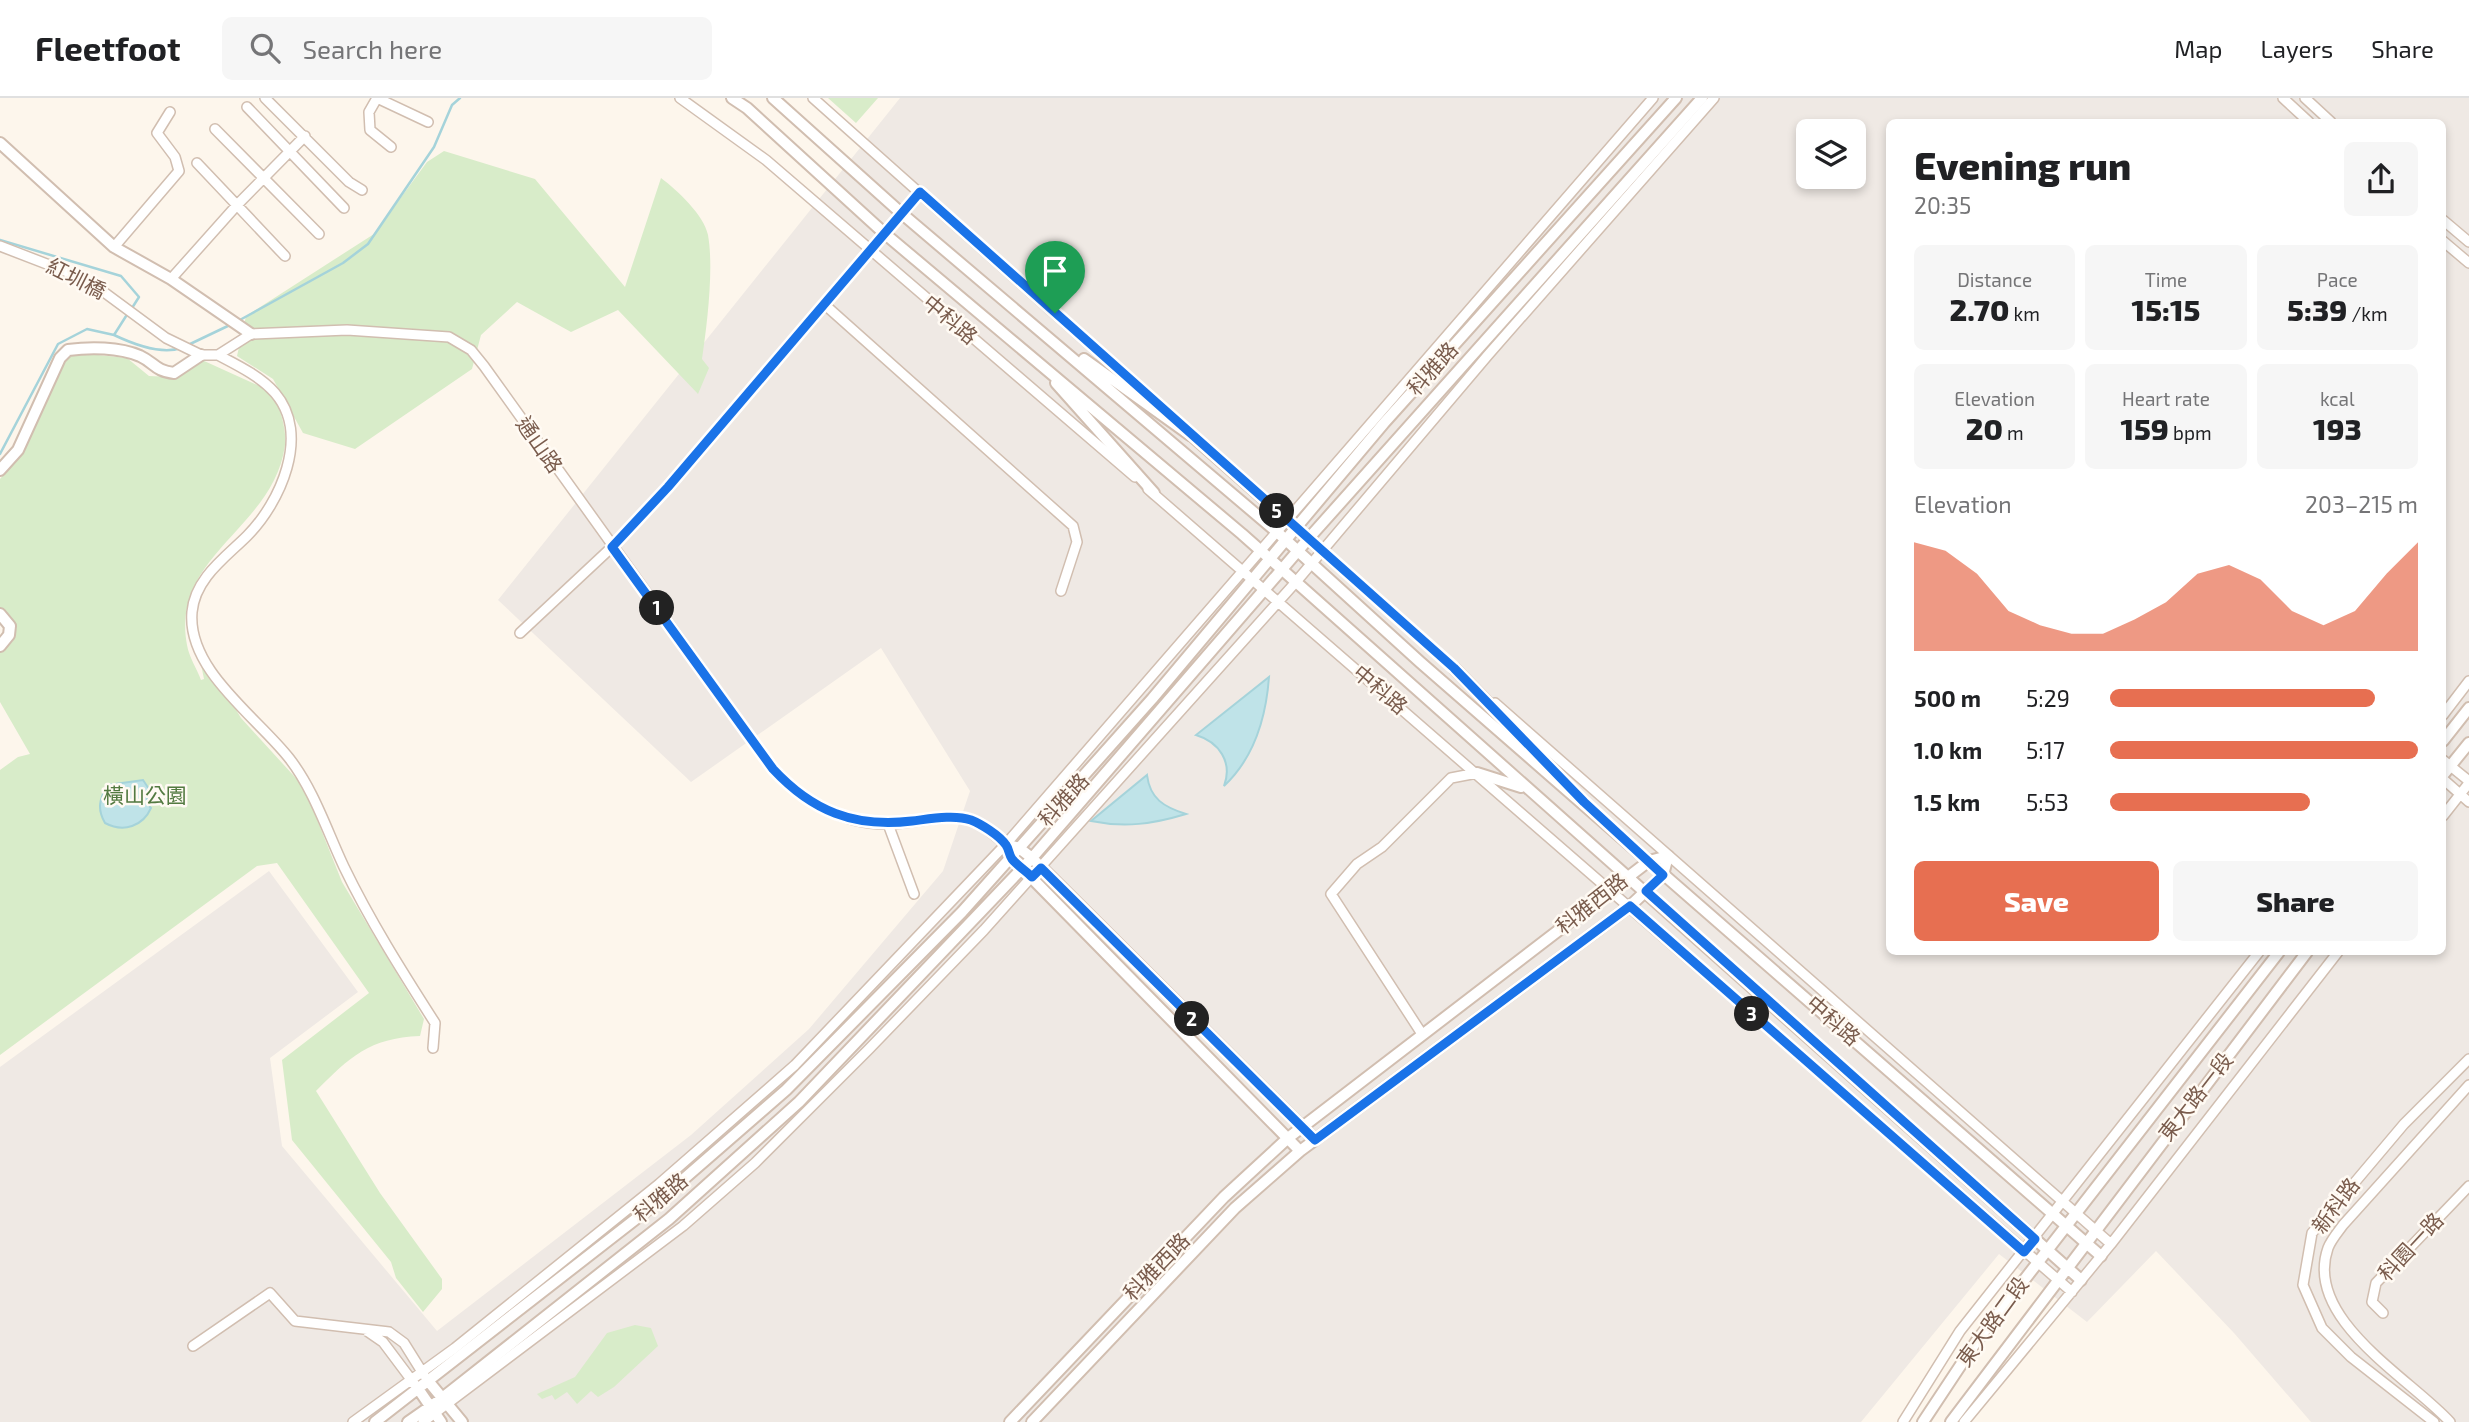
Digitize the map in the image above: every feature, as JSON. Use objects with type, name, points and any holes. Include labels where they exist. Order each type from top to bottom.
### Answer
[{"type":"street","points":[[265,98],[305,135],[349,183],[362,190]]},
{"type":"street","points":[[391,146],[370,130],[369,112],[377,98],[428,122]]},
{"type":"street","name":"中科路","points":[[680,98],[766,160],[1154,493],[2072,1292]]},
{"type":"street","name":"中科路","points":[[732,98],[747,108],[884,233],[1282,570],[2081,1280]]},
{"type":"street","name":"中科路","points":[[773,98],[900,212],[1277,532],[1420,662],[1584,802],[1663,875],[2101,1256]]},
{"type":"street","name":"中科路","points":[[813,98],[1189,435],[2110,1244]]},
{"type":"street","name":"科雅路","points":[[353,1422],[412,1379],[660,1184],[795,1065],[1006,844],[1653,98]]},
{"type":"street","name":"科雅路","points":[[375,1422],[655,1204],[786,1090],[962,912],[1066,799],[1384,423],[1676,98]]},
{"type":"street","name":"科雅路","points":[[423,1422],[436,1414],[444,1403],[669,1219],[799,1102],[968,928],[1032,858],[1309,538],[1702,98]]},
{"type":"street","name":"科雅路","points":[[444,1403],[683,1226],[755,1163],[889,1029],[1041,868],[1312,564],[1488,355],[1714,98]]},
{"type":"street","points":[[2283,98],[2306,119]]},
{"type":"street","points":[[2305,98],[2328,119]]},
{"type":"street","points":[[247,107],[344,208]]},
{"type":"street","points":[[114,247],[179,171],[175,156],[157,133],[170,112]]},
{"type":"street","points":[[215,129],[319,233]]},
{"type":"street","points":[[172,279],[237,205],[305,135]]},
{"type":"street","points":[[0,143],[114,247],[172,279],[251,334],[218,355],[201,355],[174,373],[159,372],[141,356],[118,350],[68,349],[60,358],[18,450],[0,470]]},
{"type":"street","points":[[197,163],[285,256]]},
{"type":"street","points":[[520,633],[612,547],[668,487],[900,212],[920,192]]},
{"type":"street","points":[[2446,223],[2469,242]]},
{"type":"street","points":[[2446,244],[2469,264]]},
{"type":"street","name":"紅圳橋","points":[[0,246],[70,273],[124,305],[145,323],[201,355]]},
{"type":"street","points":[[824,304],[1073,526],[1077,542],[1061,591]]},
{"type":"street","points":[[1025,316],[1189,435]]},
{"type":"street","name":"通山路","points":[[251,334],[347,330],[449,337],[471,350],[773,769],[792,789],[810,803],[842,817],[888,824],[967,818],[1006,844]]},
{"type":"street","points":[[218,355],[275,393],[288,414],[292,441],[271,509],[246,537],[215,564],[198,593],[192,611],[197,645],[223,689],[290,758],[304,780],[345,869],[435,1023],[433,1048]]},
{"type":"street","points":[[1031,355],[1154,493]]},
{"type":"street","points":[[0,614],[10,626],[9,635],[0,646]]},
{"type":"street","points":[[1454,668],[1584,802]]},
{"type":"street","points":[[2446,711],[2469,681]]},
{"type":"street","points":[[2446,737],[2469,708]]},
{"type":"street","points":[[2446,812],[2469,782],[2447,763],[2469,743]]},
{"type":"street","points":[[1422,1034],[1331,894],[1357,864],[1382,847],[1451,778],[1477,773],[1528,790]]},
{"type":"street","points":[[2446,780],[2469,802]]},
{"type":"street","points":[[888,824],[914,894]]},
{"type":"street","points":[[1006,844],[1019,848],[1032,858],[1315,1140]]},
{"type":"street","points":[[1006,844],[1010,858],[1032,877],[1300,1151]]},
{"type":"street","points":[[1663,875],[1668,856]]},
{"type":"street","name":"科雅西路","points":[[1010,1422],[1224,1197],[1288,1138],[1649,861],[1668,856]]},
{"type":"street","name":"科雅西路","points":[[1032,1422],[1235,1208],[1300,1151],[1630,906],[1663,875]]},
{"type":"street","points":[[1903,1422],[1960,1332],[2257,955]]},
{"type":"street","name":"東大路一段","points":[[2067,1226],[2277,955]]},
{"type":"street","name":"東大路一段","points":[[2085,1242],[2305,955]]},
{"type":"street","points":[[1964,1422],[2101,1256],[2336,955]]},
{"type":"street","name":"新科路","points":[[2434,1422],[2351,1357],[2322,1328],[2303,1284],[2312,1233],[2404,1124],[2469,1059]]},
{"type":"street","name":"新科路","points":[[2450,1422],[2361,1343],[2330,1300],[2324,1273],[2328,1247],[2343,1225],[2469,1085]]},
{"type":"street","name":"科園一路","points":[[2383,1313],[2372,1301],[2376,1283],[2469,1186]]},
{"type":"street","name":"東大路二段","points":[[1923,1422],[1976,1342],[2067,1226]]},
{"type":"street","name":"東大路二段","points":[[1951,1422],[2085,1242]]},
{"type":"street","points":[[193,1346],[270,1293],[295,1321],[389,1332],[404,1343],[444,1403],[462,1422]]},
{"type":"street","points":[[367,1331],[383,1342],[436,1414]]},
{"type":"street","name":"科雅路","points":[[408,1422],[436,1414]]},
{"type":"shaded area","points":[[900,98],[2469,98],[2469,1422],[2311,1422],[2234,1333],[2156,1251],[2087,1322],[1999,1254],[1861,1422],[0,1422],[0,1067],[269,871],[358,992],[270,1058],[282,1146],[437,1331],[691,1135],[809,1029],[943,871],[970,791],[881,648],[691,782],[498,600]]},
{"type":"green space","points":[[828,98],[878,98],[856,123]]},
{"type":"green space","points":[[444,151],[535,179],[625,287],[661,178],[682,196],[701,219],[708,235],[710,249],[709,297],[702,359],[709,368],[698,394],[618,310],[571,332],[517,302],[481,335],[472,369],[355,449],[303,433],[273,379],[237,356],[246,316],[374,234],[427,162]]},
{"type":"green space","name":"橫山公園","points":[[79,353],[127,358],[149,376],[173,377],[202,360],[275,393],[285,439],[277,474],[263,499],[208,564],[194,588],[186,614],[187,645],[201,680],[204,679],[197,645],[241,718],[304,787],[342,882],[424,1019],[420,1036],[374,1045],[350,1059],[316,1091],[380,1193],[442,1279],[442,1289],[423,1312],[396,1278],[391,1262],[292,1140],[282,1060],[369,993],[277,863],[257,866],[0,1055],[0,770],[18,757],[30,754],[0,702],[0,653],[13,641],[16,630],[0,607],[0,479],[15,460],[57,369],[69,356]]},
{"type":"green space","points":[[635,1325],[651,1328],[658,1346],[614,1387],[598,1397],[591,1391],[577,1404],[567,1392],[555,1400],[552,1395],[542,1399],[537,1394],[575,1377],[607,1333]]},
{"type":"water","points":[[1269,677],[1262,722],[1257,736],[1244,762],[1224,786],[1227,769],[1222,754],[1211,743],[1196,735]]},
{"type":"water","points":[[1147,775],[1151,790],[1159,801],[1186,814],[1139,824],[1091,821]]},
{"type":"water","points":[[143,780],[149,789],[146,792],[151,808],[148,814],[132,826],[119,827],[105,823],[100,804],[108,785]]},
{"type":"waterway","points":[[238,321],[343,263],[368,244],[434,147],[452,105],[460,98]]},
{"type":"waterway","points":[[0,240],[121,276],[139,297],[132,308]]},
{"type":"waterway","points":[[0,454],[58,344],[87,329],[114,335],[128,313]]},
{"type":"waterway","points":[[188,345],[232,324]]},
{"type":"waterway","points":[[114,335],[156,349],[181,348]]},
{"type":"route","points":[[920,192],[1055,313],[1454,668],[1584,802],[1663,875],[1646,891],[2035,1239],[2024,1252],[1630,906],[1315,1140],[1175,1003],[1109,932],[1041,868],[1032,877],[1010,858],[1006,844],[979,824],[967,818],[937,818],[888,824],[842,817],[810,803],[792,789],[773,769],[612,547],[668,487],[900,212],[920,192]]}]
